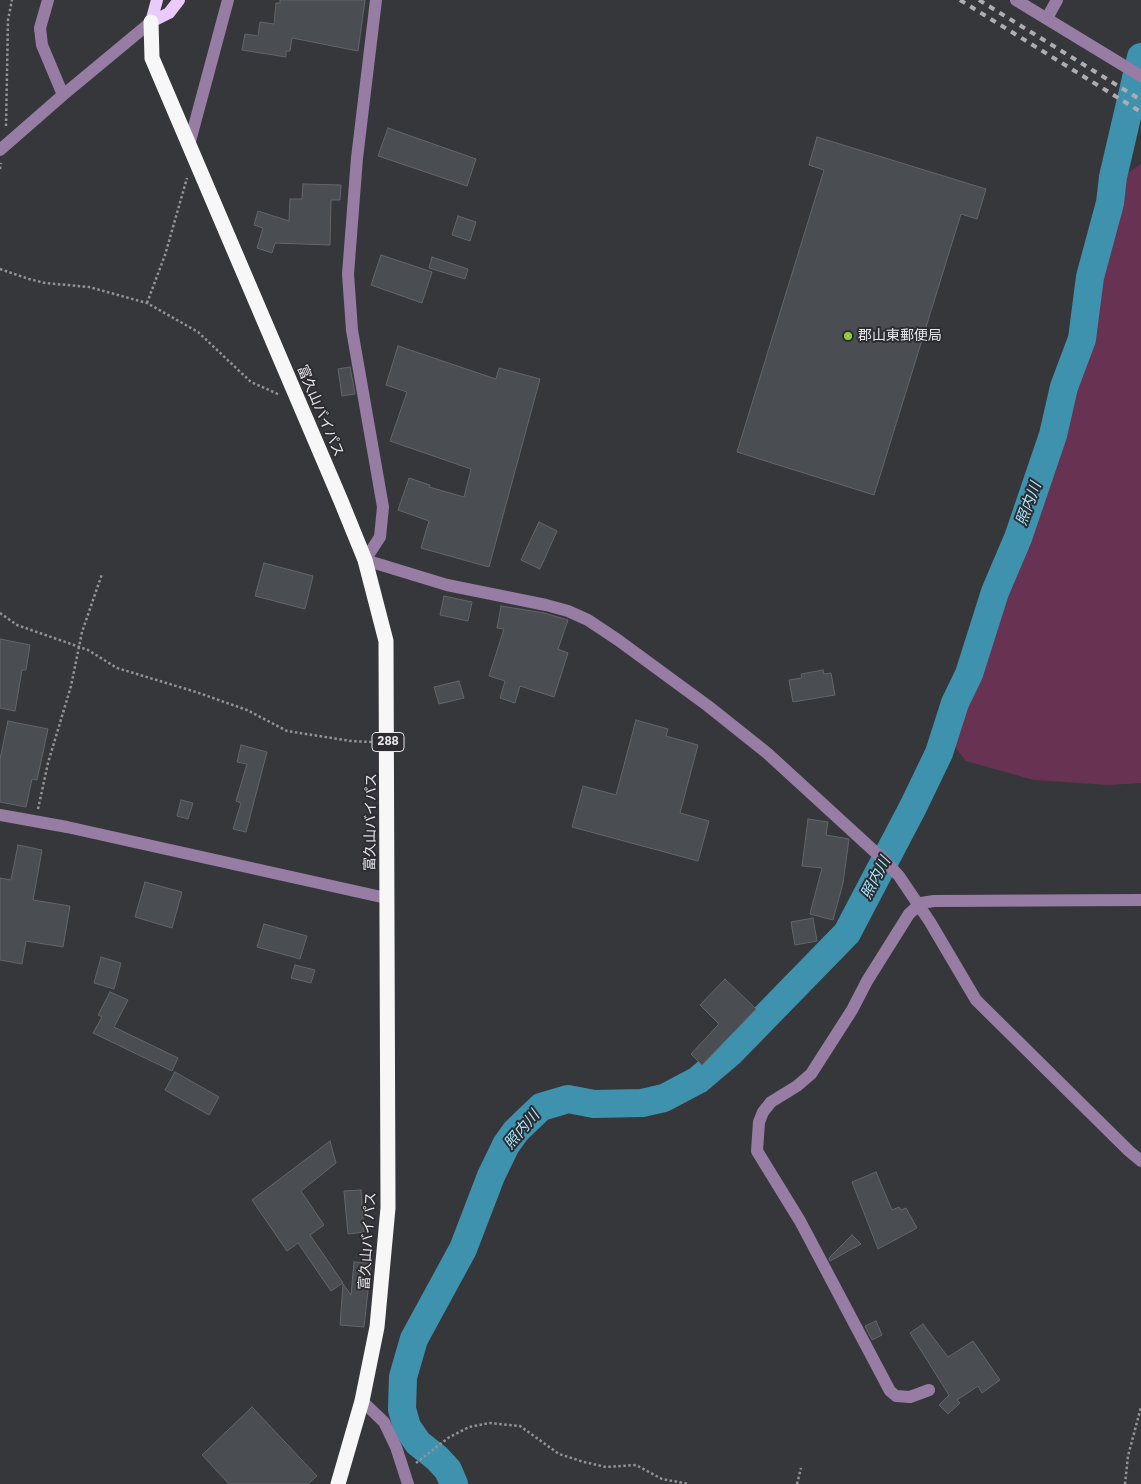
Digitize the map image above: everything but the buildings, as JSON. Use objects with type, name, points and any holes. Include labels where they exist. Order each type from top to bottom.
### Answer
[{"type":"highway","name":"富久山バイパス","points":[[151,22],[152,58],[365,560],[386,640],[388,742],[386,898],[388,1208],[377,1327],[362,1401],[338,1484]]},
{"type":"main road","points":[[151,22],[156,0]]},
{"type":"main road","points":[[151,22],[169,14],[179,0]]},
{"type":"street","points":[[48,0],[40,28],[42,45],[62,95]]},
{"type":"street","points":[[191,150],[228,0]]},
{"type":"street","points":[[376,0],[357,158],[348,274],[352,330],[383,507],[380,537],[365,560],[466,590],[546,605],[588,620],[708,706],[767,753],[885,861],[899,876],[918,905],[976,1000],[1141,1161]]},
{"type":"street","points":[[1016,0],[1141,76]]},
{"type":"street","points":[[1047,18],[1057,0]]},
{"type":"street","points":[[3,148],[62,95],[151,22]]},
{"type":"street","points":[[0,815],[386,898]]},
{"type":"street","points":[[928,1390],[910,1397],[896,1396],[890,1391],[800,1221],[764,1164],[758,1150],[758,1122],[771,1102],[812,1074],[908,914],[918,905],[934,901],[1141,900]]},
{"type":"street","points":[[362,1401],[384,1422],[396,1447],[408,1484]]},
{"type":"path","points":[[0,169],[3,148],[8,20],[12,0]]},
{"type":"path","points":[[147,303],[165,254],[191,150]]},
{"type":"path","points":[[0,269],[45,283],[89,286],[147,303],[198,332],[251,382],[286,397],[296,395]]},
{"type":"path","points":[[36,822],[48,763],[71,686],[82,632],[102,574]]},
{"type":"path","points":[[0,613],[17,625],[79,646],[117,668],[248,710],[287,731],[351,741],[388,742]]},
{"type":"path","points":[[1126,1484],[1128,1456],[1141,1407]]},
{"type":"path","points":[[414,1465],[448,1438],[469,1427],[490,1423],[520,1426],[558,1454],[584,1462],[606,1467],[636,1465],[662,1479],[689,1484]]},
{"type":"path","points":[[797,1484],[802,1468]]},
{"type":"shaded area","points":[[1141,164],[1141,783],[1109,785],[1034,780],[966,761],[948,738],[992,634],[1061,445],[1080,362],[1099,239],[1129,172]]},
{"type":"waterway","name":"照内川","points":[[454,1484],[448,1470],[437,1458],[418,1443],[407,1427],[402,1409],[403,1377],[414,1339],[463,1249],[491,1176],[506,1145],[516,1131],[541,1107],[568,1099],[594,1104],[642,1103],[664,1098],[698,1080],[731,1052],[847,933],[939,753],[955,703],[969,674],[995,592],[1018,538],[1053,435],[1064,387],[1082,339],[1090,277],[1110,203],[1113,177],[1141,57]]},
{"type":"railway","points":[[960,0],[1141,112]]},
{"type":"railway","points":[[979,0],[1141,100]]},
{"type":"place","name":"郡山東郵便局","points":[[848,336]]}]
